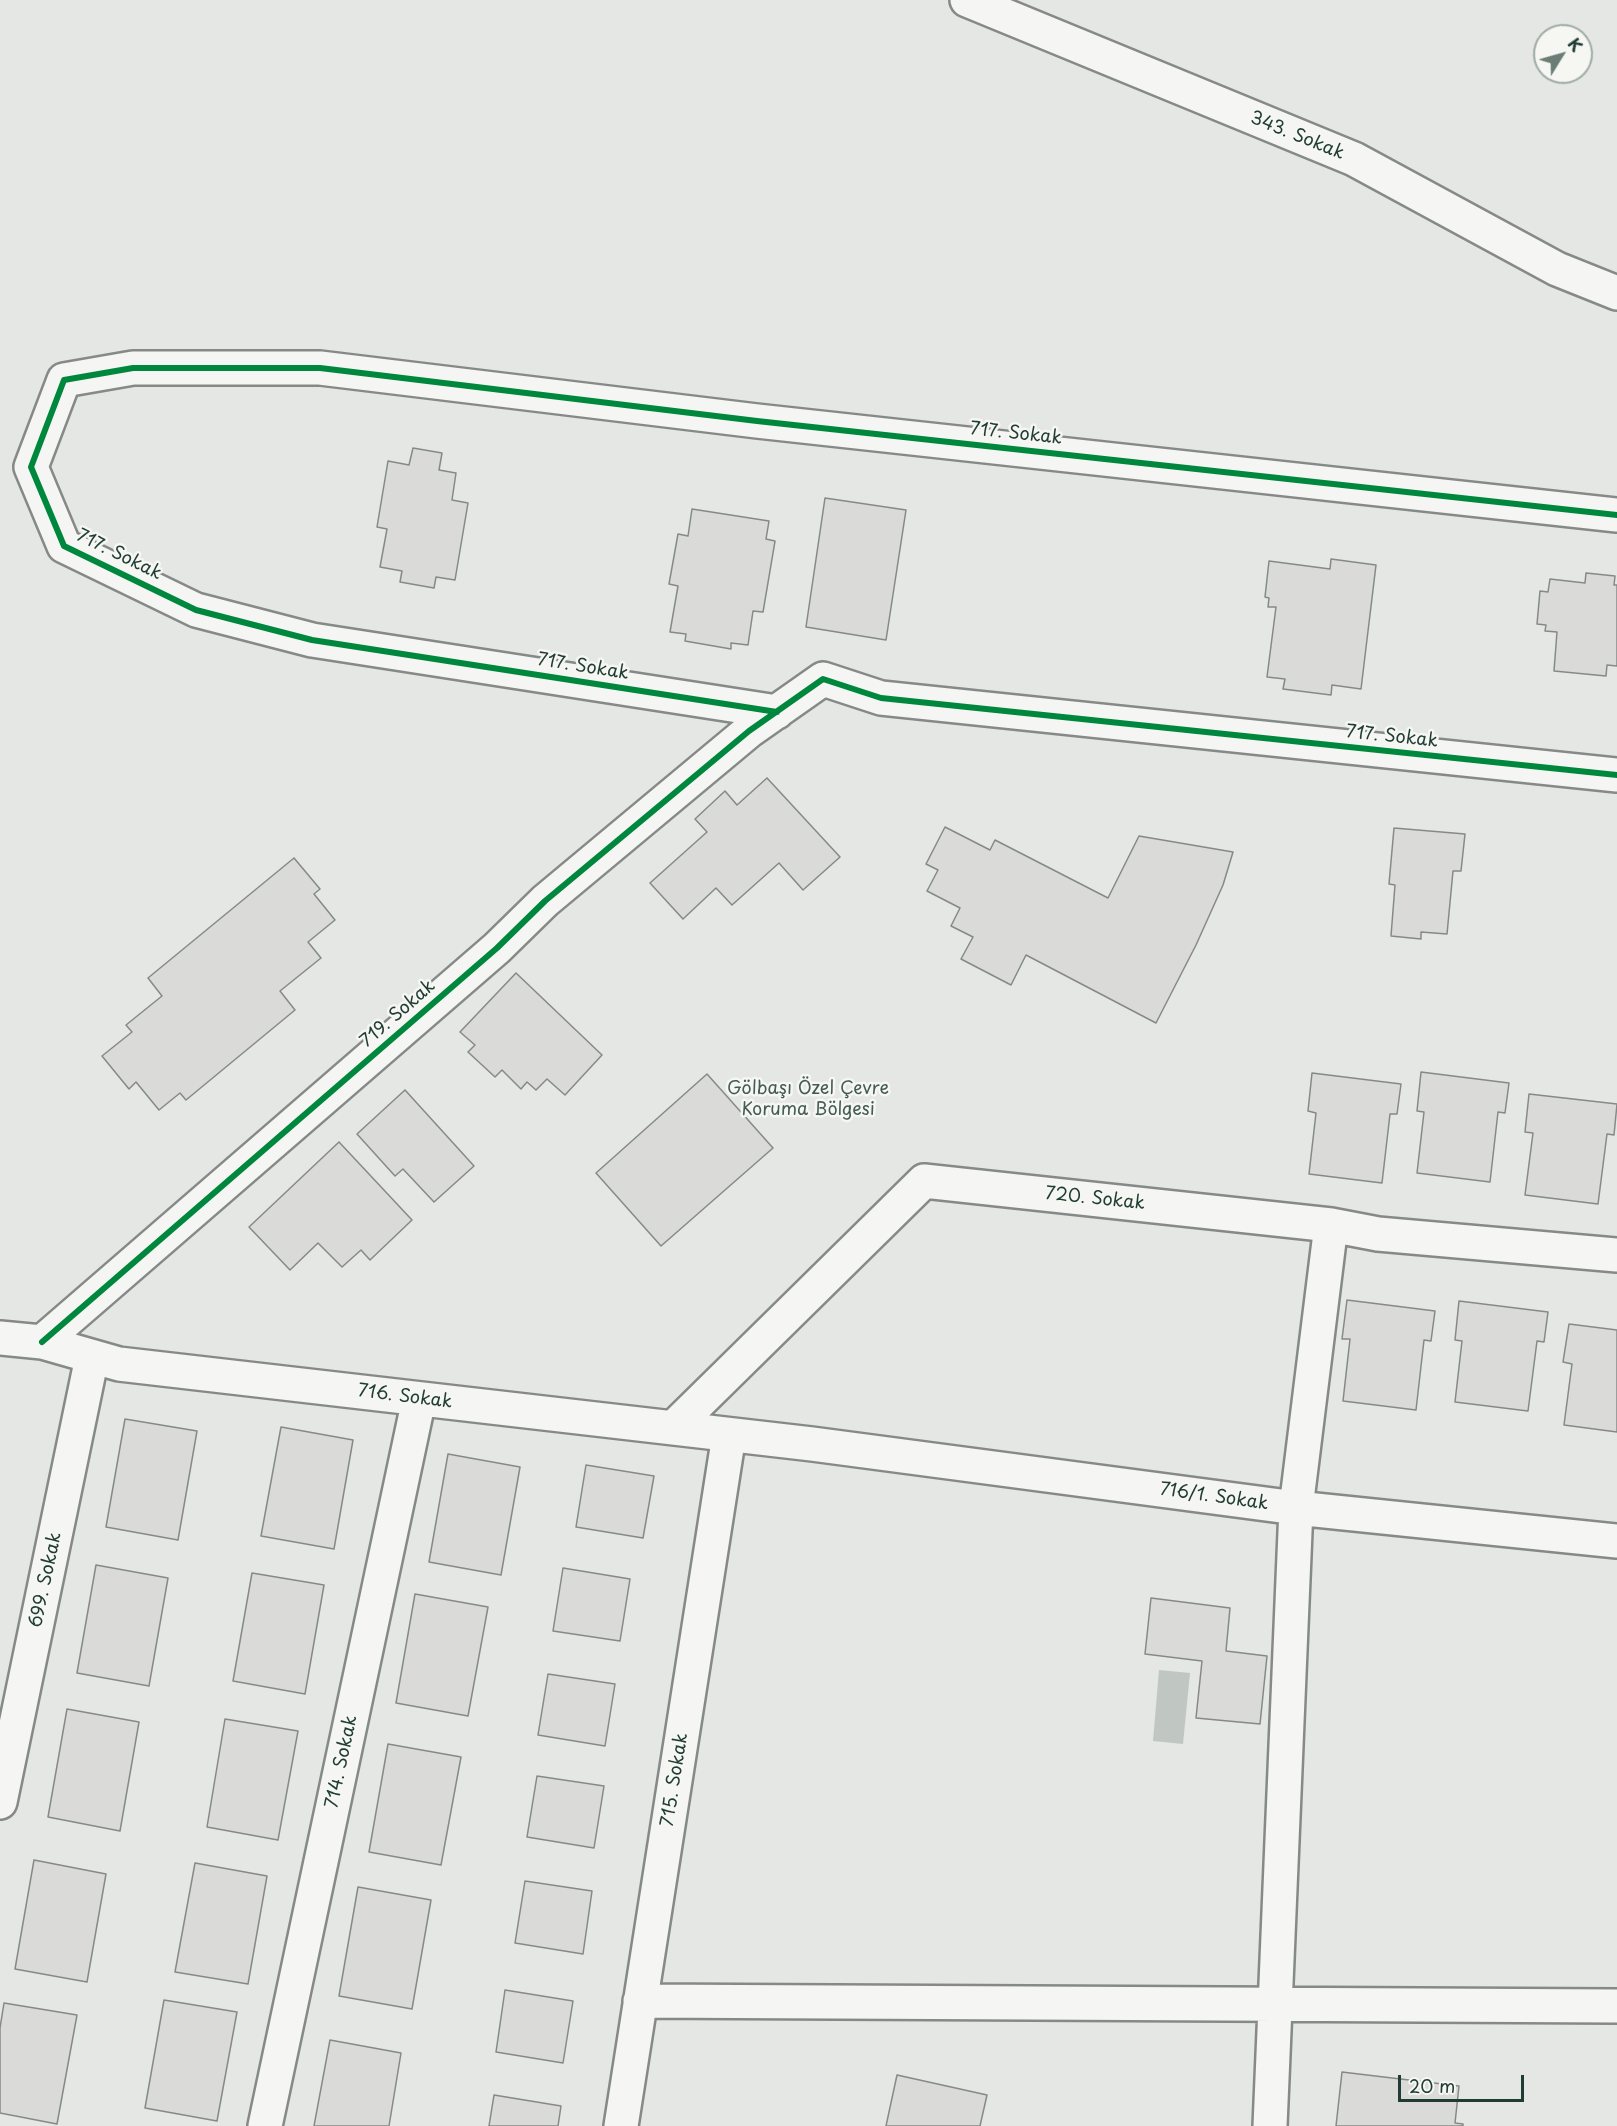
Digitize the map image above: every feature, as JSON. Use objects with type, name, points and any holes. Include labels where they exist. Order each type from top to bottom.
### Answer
[{"type":"street","name":"343. Sokak","points":[[967,0],[1354,159],[1557,269],[1617,293]]},
{"type":"street","name":"717. Sokak","points":[[1617,515],[769,423],[321,368],[133,368],[64,380],[31,467],[64,546],[196,610],[312,640],[777,712],[823,679],[882,698],[1617,775]]},
{"type":"street","name":"719. Sokak","points":[[42,1342],[488,956],[545,901],[749,731],[777,712]]},
{"type":"street","name":"720. Sokak","points":[[673,1428],[924,1180],[1331,1225],[1378,1234],[1617,1255]]},
{"type":"street","points":[[1270,2126],[1296,1508],[1331,1225]]},
{"type":"street","name":"716. Sokak","points":[[0,1338],[42,1342],[120,1364],[812,1444]]},
{"type":"street","name":"699. Sokak","points":[[0,1802],[92,1357]]},
{"type":"street","name":"714. Sokak","points":[[265,2126],[418,1399]]},
{"type":"street","name":"715. Sokak","points":[[621,2126],[729,1435]]},
{"type":"street","name":"716/1. Sokak","points":[[812,1444],[1296,1508],[1617,1540]]},
{"type":"street","points":[[640,2001],[1617,2006]]},
{"type":"green space","name":"Gölbaşı Özel Çevre Koruma Bölgesi","points":[[0,0],[1617,0],[1617,2126],[0,2126]]},
{"type":"shaded area","points":[[1159,1670],[1190,1673],[1183,1744],[1153,1741]]},
{"type":"building","points":[[413,448],[442,453],[439,470],[456,473],[452,500],[468,503],[455,580],[436,577],[434,588],[400,582],[402,571],[380,567],[387,529],[377,527],[388,461],[409,465]]},
{"type":"building","points":[[825,498],[906,510],[886,640],[806,627]]},
{"type":"building","points":[[692,509],[769,521],[766,539],[775,541],[763,612],[753,611],[748,645],[731,643],[731,649],[685,641],[686,634],[670,632],[678,586],[669,584],[678,534],[688,536]]},
{"type":"building","points":[[1331,559],[1376,565],[1361,689],[1332,685],[1331,695],[1283,689],[1285,679],[1267,677],[1276,607],[1268,607],[1269,598],[1265,597],[1269,561],[1330,569]]},
{"type":"building","points":[[1586,573],[1615,576],[1614,585],[1617,585],[1617,666],[1607,665],[1606,676],[1554,671],[1557,632],[1545,631],[1546,625],[1537,624],[1540,591],[1548,592],[1550,579],[1585,583]]},
{"type":"building","points":[[767,778],[840,857],[803,890],[779,863],[732,905],[716,888],[683,919],[650,883],[707,832],[695,819],[725,791],[737,805]]},
{"type":"building","points":[[945,827],[990,850],[995,840],[1108,898],[1139,836],[1233,852],[1223,885],[1196,945],[1156,1023],[1026,955],[1011,985],[961,959],[973,937],[951,926],[960,908],[927,891],[938,870],[926,864]]},
{"type":"building","points":[[1394,828],[1465,834],[1461,871],[1453,871],[1447,934],[1421,932],[1421,939],[1391,936],[1395,885],[1389,884]]},
{"type":"building","points":[[294,858],[320,889],[314,894],[335,920],[308,942],[321,958],[280,991],[295,1010],[186,1100],[180,1093],[159,1110],[136,1082],[129,1089],[102,1056],[132,1032],[126,1025],[162,996],[148,978]]},
{"type":"building","points":[[516,973],[602,1055],[565,1095],[547,1079],[536,1090],[527,1082],[521,1089],[502,1070],[495,1077],[468,1052],[475,1045],[460,1032]]},
{"type":"building","points":[[1421,1072],[1509,1083],[1505,1113],[1498,1112],[1490,1182],[1417,1173],[1424,1112],[1417,1111]]},
{"type":"building","points":[[1312,1073],[1401,1084],[1397,1114],[1390,1114],[1382,1183],[1309,1174],[1316,1113],[1308,1111]]},
{"type":"building","points":[[707,1074],[773,1148],[661,1246],[596,1173]]},
{"type":"building","points":[[405,1090],[474,1166],[434,1202],[403,1169],[395,1176],[357,1134]]},
{"type":"building","points":[[1529,1094],[1617,1104],[1614,1135],[1607,1134],[1598,1204],[1525,1195],[1533,1133],[1525,1132]]},
{"type":"building","points":[[339,1142],[412,1220],[370,1260],[361,1250],[342,1267],[318,1243],[290,1270],[249,1227]]},
{"type":"building","points":[[1347,1300],[1435,1311],[1431,1341],[1424,1340],[1416,1410],[1343,1401],[1350,1339],[1342,1339]]},
{"type":"building","points":[[1459,1301],[1548,1312],[1544,1342],[1537,1341],[1528,1411],[1455,1402],[1462,1341],[1455,1340]]},
{"type":"building","points":[[1569,1324],[1617,1330],[1617,1432],[1564,1425],[1572,1364],[1563,1362]]},
{"type":"building","points":[[125,1419],[197,1431],[178,1540],[106,1527]]},
{"type":"building","points":[[281,1427],[353,1440],[334,1549],[261,1536]]},
{"type":"building","points":[[448,1454],[520,1467],[501,1575],[429,1562]]},
{"type":"building","points":[[586,1465],[654,1476],[643,1538],[576,1527]]},
{"type":"building","points":[[96,1565],[168,1578],[149,1686],[77,1673]]},
{"type":"building","points":[[563,1568],[630,1579],[620,1641],[553,1631]]},
{"type":"building","points":[[252,1573],[324,1585],[305,1694],[233,1681]]},
{"type":"building","points":[[415,1594],[488,1607],[468,1716],[396,1703]]},
{"type":"building","points":[[1151,1598],[1230,1608],[1226,1651],[1267,1656],[1260,1724],[1196,1718],[1202,1661],[1145,1654]]},
{"type":"building","points":[[548,1674],[615,1684],[605,1746],[538,1735]]},
{"type":"building","points":[[67,1709],[139,1722],[120,1831],[48,1817]]},
{"type":"building","points":[[225,1719],[298,1731],[278,1840],[207,1827]]},
{"type":"building","points":[[388,1744],[461,1757],[441,1865],[369,1852]]},
{"type":"building","points":[[537,1776],[604,1786],[594,1848],[527,1837]]},
{"type":"building","points":[[34,1860],[106,1874],[87,1982],[15,1969]]},
{"type":"building","points":[[195,1863],[267,1876],[248,1984],[175,1972]]},
{"type":"building","points":[[525,1881],[592,1891],[583,1954],[515,1943]]},
{"type":"building","points":[[358,1887],[431,1900],[412,2009],[339,1996]]},
{"type":"building","points":[[505,1990],[573,2001],[563,2063],[496,2052]]},
{"type":"building","points":[[164,2000],[237,2012],[217,2121],[145,2108]]},
{"type":"building","points":[[4,2003],[77,2015],[57,2124],[0,2113],[0,2028]]},
{"type":"building","points":[[330,2040],[401,2053],[389,2126],[314,2126]]},
{"type":"building","points":[[1342,2072],[1459,2086],[1455,2123],[1463,2124],[1463,2126],[1336,2126]]},
{"type":"building","points":[[897,2075],[987,2095],[980,2126],[886,2126]]},
{"type":"building","points":[[494,2095],[561,2106],[558,2126],[489,2126]]},
{"type":"cycle path","points":[[777,712],[312,640],[196,610],[64,546],[31,467],[64,380],[133,368],[320,368],[757,421],[1617,515]]},
{"type":"cycle path","points":[[42,1342],[497,948],[545,901],[749,731],[823,679],[881,698],[1617,775]]}]
